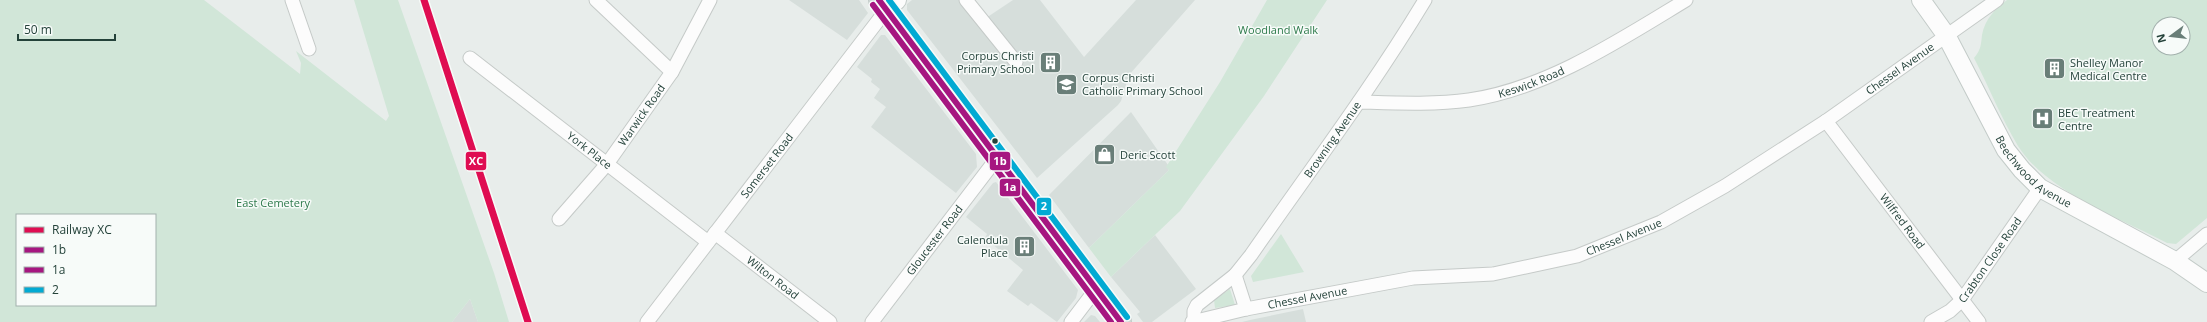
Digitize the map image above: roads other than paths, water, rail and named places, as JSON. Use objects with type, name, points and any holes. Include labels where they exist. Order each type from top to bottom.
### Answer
[{"type":"main road","points":[[888,3],[997,158],[1121,322]]},
{"type":"street","points":[[292,0],[309,49]]},
{"type":"street","points":[[596,0],[672,72]]},
{"type":"street","name":"Warwick Road","points":[[559,219],[607,164],[672,72],[710,0]]},
{"type":"street","points":[[966,0],[1016,62]]},
{"type":"street","name":"Browning Avenue","points":[[1193,322],[1194,311],[1197,305],[1234,275],[1251,255],[1397,47],[1425,0]]},
{"type":"street","name":"Keswick Road","points":[[1359,102],[1389,103],[1469,100],[1526,85],[1595,55],[1686,0]]},
{"type":"street","name":"Beechwood Avenue","points":[[1921,0],[1946,35],[2006,150],[2022,170],[2040,188],[2175,261],[2207,283]]},
{"type":"street","name":"Chessel Avenue","points":[[1193,322],[1246,309],[1413,278],[1493,274],[1576,256],[1661,222],[1725,186],[1826,121],[1996,0]]},
{"type":"street","name":"Somerset Road","points":[[647,322],[712,238],[888,3]]},
{"type":"street","name":"York Place","points":[[470,58],[607,164],[712,238]]},
{"type":"street","name":"Wilfred Road","points":[[1826,121],[1979,322]]},
{"type":"street","name":"Gloucester Road","points":[[872,322],[997,158]]},
{"type":"street","name":"Crabton Close Road","points":[[1931,322],[1950,311],[1962,300],[2040,188]]},
{"type":"street","points":[[2175,261],[2207,234]]},
{"type":"street","name":"Wilton Road","points":[[712,238],[830,322]]},
{"type":"street","points":[[1234,275],[1246,309]]},
{"type":"street","points":[[1071,322],[1096,289]]},
{"type":"rail line","name":"XC","points":[[424,0],[528,322]]},
{"type":"place","name":"Corpus Christi Primary School","points":[[1050,62]]},
{"type":"place","name":"Shelley Manor Medical Centre","points":[[2055,69]]},
{"type":"place","name":"Corpus Christi Catholic Primary School","points":[[1067,84]]},
{"type":"place","name":"BEC Treatment Centre","points":[[2043,119]]},
{"type":"place","name":"Deric Scott","points":[[1104,155]]},
{"type":"place","name":"Calendula Place","points":[[1024,246]]},
{"type":"park label","name":"Woodland Walk","points":[[1278,30]]},
{"type":"park label","name":"East Cemetery","points":[[273,203]]}]
